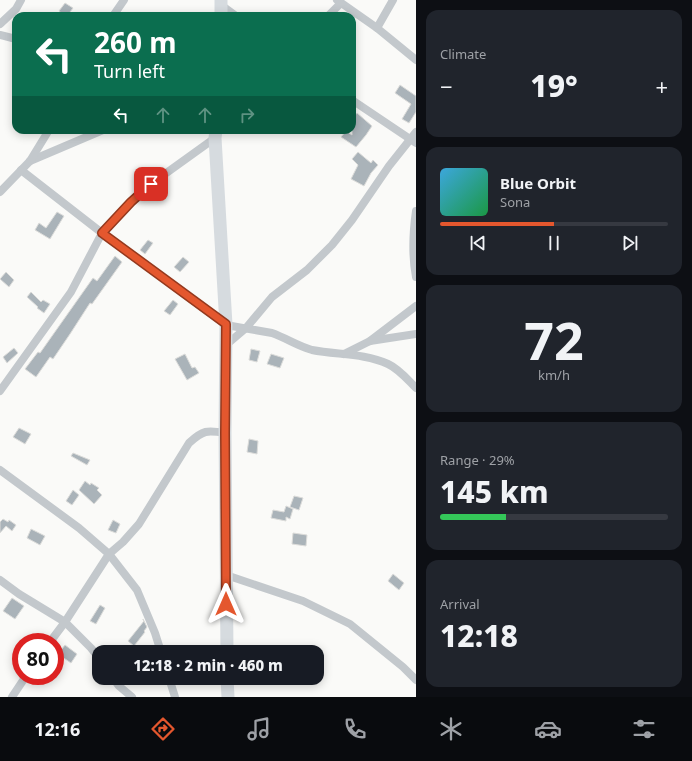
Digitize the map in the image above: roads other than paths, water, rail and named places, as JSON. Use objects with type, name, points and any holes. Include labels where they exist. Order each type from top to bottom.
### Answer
[{"type":"highway","points":[[216,134],[226,324],[225,433],[227,645]]},
{"type":"highway","points":[[227,685],[228,697]]},
{"type":"street","points":[[13,12],[21,0]]},
{"type":"street","points":[[116,12],[124,0]]},
{"type":"street","points":[[377,28],[393,0]]},
{"type":"street","points":[[331,12],[339,2],[354,12]]},
{"type":"street","points":[[0,24],[12,13]]},
{"type":"street","points":[[356,14],[377,28],[416,60]]},
{"type":"street","points":[[0,35],[12,38]]},
{"type":"street","points":[[226,345],[246,328],[272,297],[307,270],[332,245],[352,220],[389,166],[414,138],[356,102]]},
{"type":"street","points":[[0,192],[30,161],[47,134]]},
{"type":"street","points":[[30,161],[94,134]]},
{"type":"street","points":[[0,391],[71,292],[102,233],[131,202],[151,184],[216,134]]},
{"type":"street","points":[[21,170],[102,233],[226,324],[272,333],[293,343],[311,349],[329,353],[366,357],[388,364],[400,372],[416,388]]},
{"type":"street","points":[[416,211],[414,224],[414,264],[416,277]]},
{"type":"street","points":[[344,354],[370,341],[416,306]]},
{"type":"street","points":[[370,341],[416,334]]},
{"type":"street","points":[[57,633],[108,554],[123,542],[139,524],[189,443],[199,434],[211,431],[225,433]]},
{"type":"street","points":[[0,470],[79,528],[108,554],[137,590],[159,645]]},
{"type":"street","points":[[226,575],[303,601],[350,624],[403,667],[416,680]]},
{"type":"street","points":[[0,580],[19,594],[65,622],[92,648]]},
{"type":"street","points":[[12,697],[20,685]]},
{"type":"street","points":[[118,685],[132,697]]},
{"type":"street","points":[[171,685],[175,697]]}]
